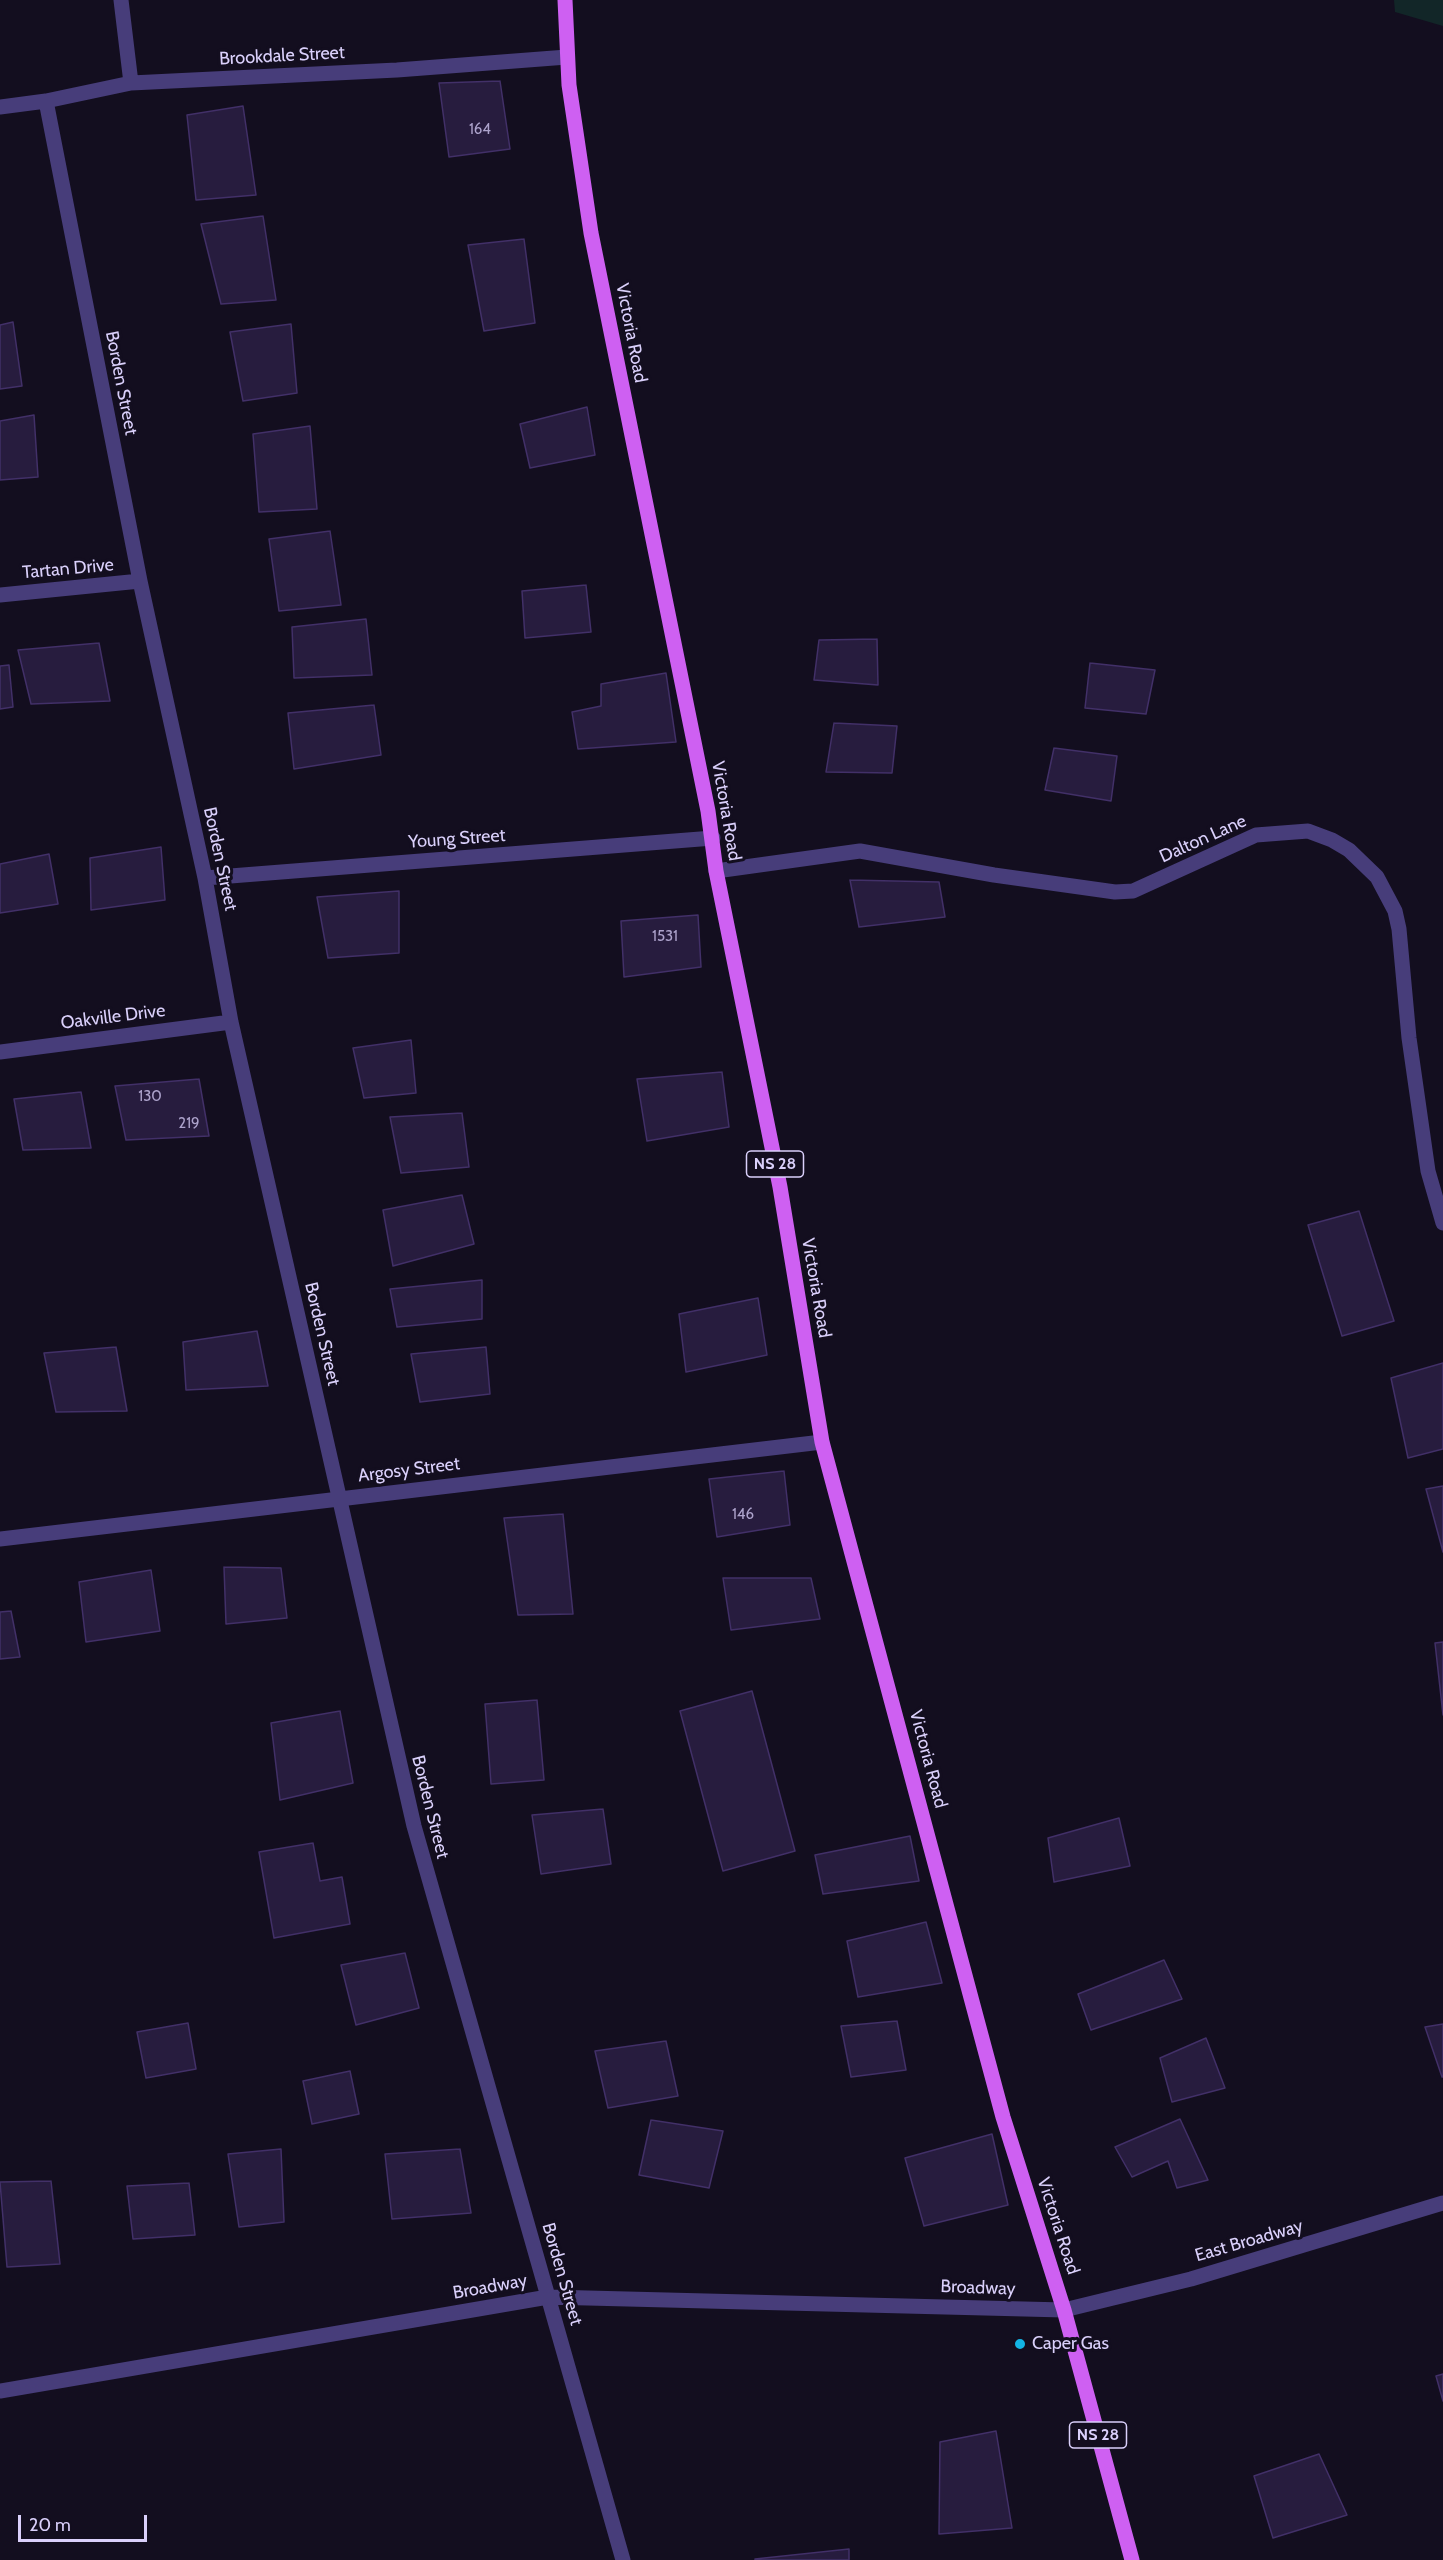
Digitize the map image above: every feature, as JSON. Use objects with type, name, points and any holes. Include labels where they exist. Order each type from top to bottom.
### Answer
[{"type":"main road","name":"Victoria Road","points":[[564,0],[567,57],[591,232],[713,838],[716,871],[780,1187],[822,1442],[1003,2117],[1064,2310],[1132,2560]]},
{"type":"street","points":[[121,0],[131,83]]},
{"type":"street","name":"Brookdale Street","points":[[0,106],[46,101],[131,83],[397,70],[567,57]]},
{"type":"street","name":"Borden Street","points":[[46,101],[140,581],[205,878],[231,1022],[419,1847],[623,2560]]},
{"type":"street","name":"Tartan Drive","points":[[0,595],[140,581]]},
{"type":"street","name":"Dalton Lane","points":[[716,871],[860,851],[994,875],[1115,892],[1133,891],[1256,835],[1308,831],[1332,840],[1349,850],[1370,869],[1387,893],[1395,911],[1399,929],[1409,1038],[1428,1171],[1443,1223]]},
{"type":"street","name":"Young Street","points":[[205,878],[713,838]]},
{"type":"street","name":"Oakville Drive","points":[[0,1052],[231,1022]]},
{"type":"street","name":"Argosy Street","points":[[0,1539],[339,1497],[822,1442]]},
{"type":"street","name":"East Broadway","points":[[1064,2310],[1183,2281],[1443,2203]]},
{"type":"street","name":"Broadway","points":[[0,2391],[548,2297],[1064,2310]]},
{"type":"green space","points":[[1394,0],[1443,0],[1443,26],[1395,12]]},
{"type":"building","points":[[500,81],[510,149],[449,157],[439,83]]},
{"type":"building","points":[[243,106],[256,195],[196,200],[187,115]]},
{"type":"building","points":[[263,216],[276,300],[221,304],[201,224]]},
{"type":"building","points":[[524,239],[535,323],[484,331],[468,245]]},
{"type":"building","points":[[13,322],[22,386],[0,389],[0,325]]},
{"type":"building","points":[[291,324],[297,393],[243,401],[230,332]]},
{"type":"building","points":[[587,407],[595,455],[530,468],[520,424]]},
{"type":"building","points":[[34,415],[38,477],[0,480],[0,421]]},
{"type":"building","points":[[310,426],[317,509],[259,512],[253,434]]},
{"type":"building","points":[[330,531],[341,605],[279,611],[269,539]]},
{"type":"building","points":[[586,585],[591,632],[525,638],[522,591]]},
{"type":"building","points":[[366,619],[372,675],[294,678],[292,627]]},
{"type":"building","points":[[877,639],[878,685],[814,680],[819,640]]},
{"type":"building","points":[[99,643],[110,701],[31,704],[18,650]]},
{"type":"building","points":[[1090,663],[1155,670],[1146,714],[1085,708]]},
{"type":"building","points":[[9,665],[13,707],[0,709],[0,666]]},
{"type":"building","points":[[666,673],[676,742],[578,749],[572,712],[601,706],[601,684]]},
{"type":"building","points":[[374,705],[381,755],[294,769],[288,713]]},
{"type":"building","points":[[834,723],[897,726],[892,773],[826,772]]},
{"type":"building","points":[[1054,748],[1117,756],[1111,801],[1045,790]]},
{"type":"building","points":[[161,847],[165,900],[91,910],[90,858]]},
{"type":"building","points":[[49,854],[58,904],[0,913],[0,864]]},
{"type":"building","points":[[850,880],[939,882],[945,917],[859,927]]},
{"type":"building","points":[[399,891],[399,953],[328,958],[317,897]]},
{"type":"building","points":[[698,915],[701,967],[624,977],[621,921]]},
{"type":"building","points":[[411,1040],[416,1093],[364,1098],[353,1048]]},
{"type":"building","points":[[722,1072],[729,1127],[647,1141],[637,1079]]},
{"type":"building","points":[[199,1079],[209,1136],[126,1140],[115,1086]]},
{"type":"building","points":[[81,1092],[91,1148],[23,1150],[14,1099]]},
{"type":"building","points":[[462,1113],[469,1167],[401,1173],[390,1117]]},
{"type":"building","points":[[462,1195],[474,1244],[393,1266],[383,1210]]},
{"type":"building","points":[[1359,1211],[1394,1321],[1342,1336],[1308,1225]]},
{"type":"building","points":[[482,1280],[482,1319],[397,1327],[390,1289]]},
{"type":"building","points":[[758,1298],[767,1355],[686,1372],[679,1314]]},
{"type":"building","points":[[257,1331],[268,1386],[186,1390],[183,1342]]},
{"type":"building","points":[[116,1347],[127,1411],[56,1412],[44,1353]]},
{"type":"building","points":[[486,1347],[490,1394],[420,1402],[411,1354]]},
{"type":"building","points":[[1443,1363],[1443,1449],[1408,1458],[1391,1378]]},
{"type":"building","points":[[784,1471],[790,1525],[717,1537],[709,1479]]},
{"type":"building","points":[[1443,1486],[1443,1552],[1426,1489]]},
{"type":"building","points":[[563,1514],[573,1614],[518,1615],[504,1518]]},
{"type":"building","points":[[224,1567],[281,1568],[287,1618],[226,1624]]},
{"type":"building","points":[[151,1570],[160,1631],[86,1642],[79,1582]]},
{"type":"building","points":[[723,1578],[811,1578],[820,1619],[731,1630]]},
{"type":"building","points":[[11,1611],[20,1657],[0,1659],[0,1612]]},
{"type":"building","points":[[1443,1642],[1443,1715],[1435,1643]]},
{"type":"building","points":[[752,1691],[795,1851],[723,1871],[680,1711]]},
{"type":"building","points":[[537,1700],[544,1780],[491,1784],[485,1704]]},
{"type":"building","points":[[340,1711],[353,1783],[280,1800],[271,1723]]},
{"type":"building","points":[[603,1809],[611,1864],[541,1874],[532,1815]]},
{"type":"building","points":[[1119,1818],[1130,1866],[1054,1882],[1048,1838]]},
{"type":"building","points":[[910,1836],[919,1881],[823,1894],[815,1855]]},
{"type":"building","points":[[313,1843],[320,1881],[342,1877],[350,1924],[274,1938],[259,1852]]},
{"type":"building","points":[[926,1922],[942,1983],[858,1997],[847,1941]]},
{"type":"building","points":[[405,1953],[419,2008],[356,2025],[341,1965]]},
{"type":"building","points":[[1164,1960],[1182,1999],[1091,2030],[1078,1994]]},
{"type":"building","points":[[897,2021],[906,2070],[851,2077],[841,2026]]},
{"type":"building","points":[[188,2023],[196,2069],[146,2078],[137,2032]]},
{"type":"building","points":[[1443,2024],[1443,2077],[1442,2077],[1425,2027]]},
{"type":"building","points":[[1206,2038],[1225,2088],[1172,2102],[1160,2058]]},
{"type":"building","points":[[666,2041],[678,2096],[608,2108],[595,2051]]},
{"type":"building","points":[[350,2071],[359,2114],[312,2124],[303,2081]]},
{"type":"building","points":[[1180,2119],[1208,2180],[1177,2188],[1168,2161],[1132,2177],[1115,2147]]},
{"type":"building","points":[[651,2120],[723,2131],[709,2188],[639,2175]]},
{"type":"building","points":[[992,2134],[1008,2205],[924,2226],[905,2158]]},
{"type":"building","points":[[281,2149],[284,2222],[239,2227],[228,2154]]},
{"type":"building","points":[[460,2149],[471,2213],[392,2219],[385,2154]]},
{"type":"building","points":[[51,2181],[60,2264],[7,2267],[0,2182]]},
{"type":"building","points":[[189,2183],[195,2235],[133,2239],[127,2186]]},
{"type":"building","points":[[1443,2374],[1443,2401],[1436,2376]]},
{"type":"building","points":[[996,2431],[1012,2528],[939,2534],[940,2442]]},
{"type":"building","points":[[1319,2454],[1347,2515],[1273,2538],[1254,2476]]},
{"type":"building","points":[[849,2549],[849,2560],[755,2560],[755,2559]]},
{"type":"place","name":"Caper Gas","points":[[1020,2344]]}]
